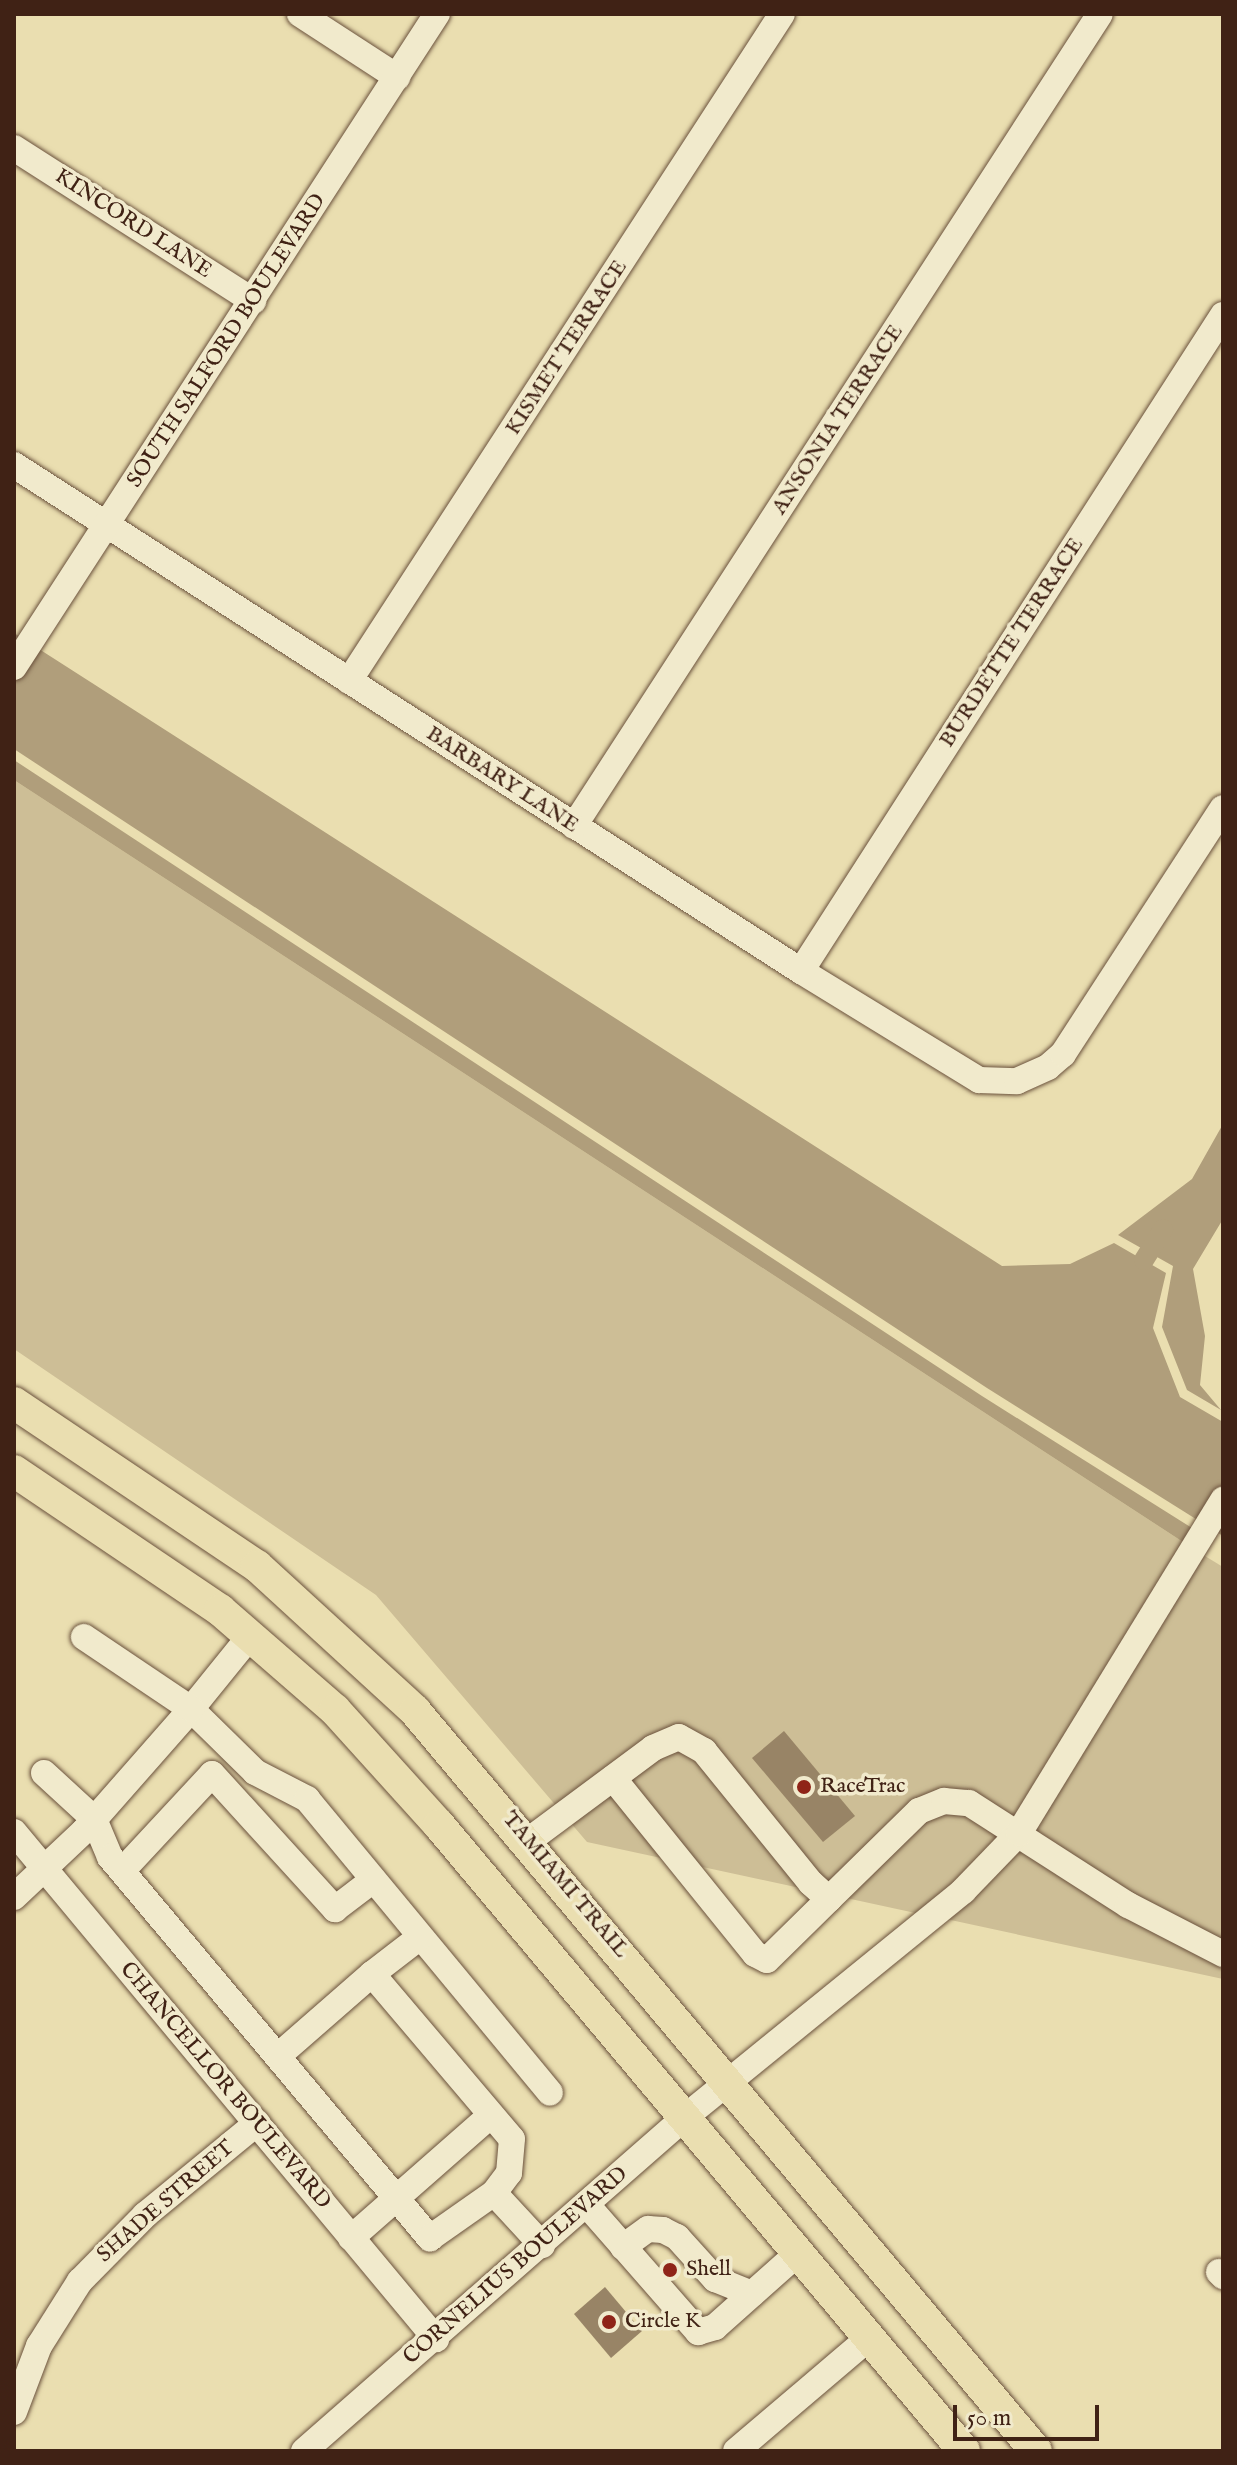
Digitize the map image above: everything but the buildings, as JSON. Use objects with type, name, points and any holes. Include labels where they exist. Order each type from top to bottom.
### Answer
[{"type":"main road","name":"TAMIAMI TRAIL","points":[[14,1403],[193,1520],[314,1614],[415,1711],[528,1841],[1036,2451]]},
{"type":"main road","points":[[14,1471],[165,1569],[251,1635],[335,1710],[390,1768],[964,2451]]},
{"type":"street","points":[[300,14],[397,77]]},
{"type":"street","name":"SOUTH SALFORD BOULEVARD","points":[[14,667],[109,526],[437,14]]},
{"type":"street","name":"KISMET TERRACE","points":[[349,681],[782,14]]},
{"type":"street","name":"ANSONIA TERRACE","points":[[574,826],[1100,14]]},
{"type":"street","name":"KINCORD LANE","points":[[14,148],[253,301]]},
{"type":"street","name":"BURDETTE TERRACE","points":[[801,971],[1223,315]]},
{"type":"street","name":"BARBARY LANE","points":[[14,465],[963,1074],[996,1082],[1033,1075],[1063,1054],[1223,808]]},
{"type":"street","name":"CORNELIUS BOULEVARD","points":[[304,2451],[436,2339],[684,2118],[731,2084],[963,1891],[1019,1833],[1223,1500]]},
{"type":"street","points":[[14,1897],[46,1871],[94,1819],[251,1635]]},
{"type":"street","points":[[84,1637],[191,1709],[255,1772],[307,1799],[550,2093]]},
{"type":"street","points":[[528,1841],[653,1748],[679,1737],[704,1751],[811,1883],[829,1899]]},
{"type":"street","points":[[44,1773],[94,1819],[122,1871],[430,2238],[494,2193],[509,2173],[512,2139],[372,1974]]},
{"type":"street","points":[[122,1871],[212,1774],[335,1909],[373,1880]]},
{"type":"street","points":[[613,1778],[755,1954],[767,1960],[919,1811],[944,1801],[969,1803],[1128,1905],[1223,1954]]},
{"type":"street","name":"CHANCELLOR BOULEVARD","points":[[14,1832],[436,2339]]},
{"type":"street","points":[[278,2056],[372,1974],[420,1937]]},
{"type":"street","points":[[351,2238],[491,2115]]},
{"type":"street","name":"SHADE STREET","points":[[14,2412],[39,2346],[80,2281],[145,2215],[257,2123]]},
{"type":"street","points":[[494,2193],[542,2245]]},
{"type":"street","points":[[587,2205],[698,2332],[715,2327],[798,2253]]},
{"type":"street","points":[[623,2247],[648,2229],[663,2230],[677,2237],[715,2279],[752,2294]]},
{"type":"street","points":[[736,2451],[869,2338]]},
{"type":"shaded area","points":[[14,633],[1002,1266],[1070,1264],[1114,1243],[1166,1273],[1153,1328],[1180,1397],[1223,1422],[1223,1536],[987,1388],[14,749]]},
{"type":"shaded area","points":[[14,760],[982,1396],[1192,1528],[1183,1542],[14,780]]},
{"type":"shaded area","points":[[14,780],[1183,1542],[1011,1826],[920,1914],[587,1842],[376,1595],[14,1349]]},
{"type":"shaded area","points":[[1223,1124],[1223,1219],[1193,1269],[1205,1336],[1200,1385],[1221,1410],[1187,1390],[1162,1327],[1173,1266],[1118,1235],[1192,1179]]},
{"type":"shaded area","points":[[1200,1553],[1223,1567],[1223,1942],[1133,1895],[1034,1829]]},
{"type":"shaded area","points":[[1020,1847],[1123,1915],[1223,1967],[1223,1979],[946,1919]]},
{"type":"waterway","points":[[1144,1260],[1163,1230]]},
{"type":"place","name":"RaceTrac","points":[[804,1787]]},
{"type":"place","name":"Shell","points":[[670,2270]]},
{"type":"place","name":"Circle K","points":[[609,2322]]}]
